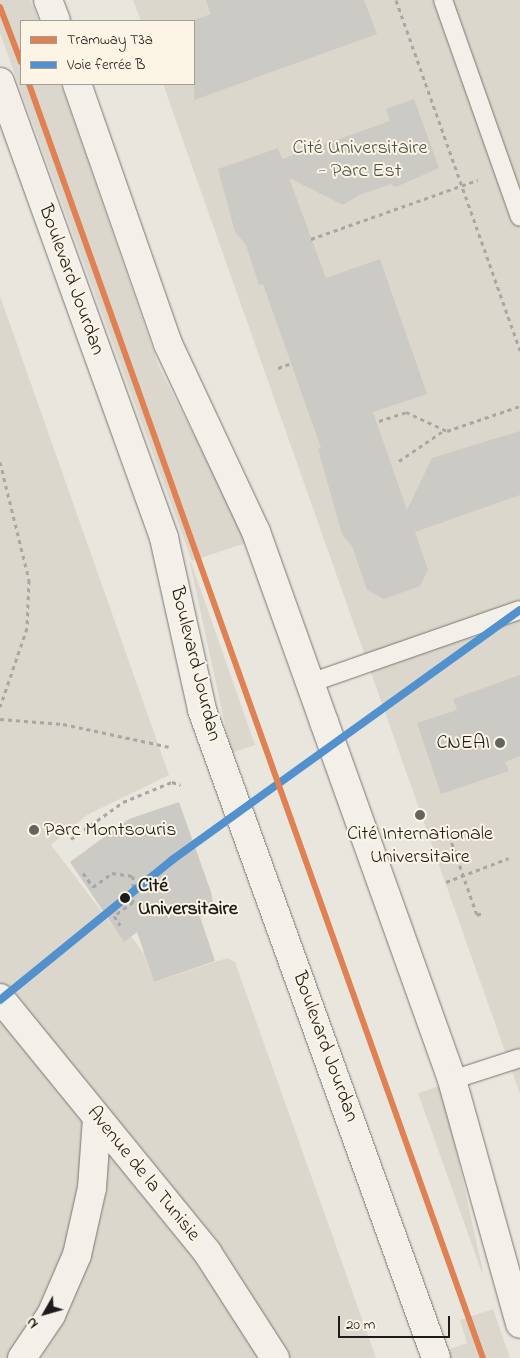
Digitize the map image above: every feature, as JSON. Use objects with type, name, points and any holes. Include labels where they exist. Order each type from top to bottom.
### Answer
[{"type":"main road","points":[[48,0],[56,20]]},
{"type":"main road","name":"Boulevard Jourdan","points":[[0,82],[164,538],[202,710],[436,1358]]},
{"type":"main road","points":[[78,85],[168,344],[256,532],[452,1080],[520,1324]]},
{"type":"main road","name":"Avenue de la Tunisie","points":[[0,998],[207,1252],[275,1358]]},
{"type":"main road","points":[[22,1358],[51,1315],[77,1255],[92,1188],[97,1118]]},
{"type":"lane","points":[[443,0],[520,217]]},
{"type":"lane","points":[[310,683],[520,610]]},
{"type":"lane","points":[[452,1080],[520,1058]]},
{"type":"path","points":[[396,0],[520,352]]},
{"type":"path","points":[[311,239],[504,171]]},
{"type":"path","points":[[278,368],[292,363]]},
{"type":"path","points":[[399,460],[443,431],[520,406]]},
{"type":"path","points":[[379,421],[406,412],[443,431]]},
{"type":"path","points":[[0,462],[29,580],[27,628],[1,698],[0,707]]},
{"type":"path","points":[[0,719],[63,724],[169,748]]},
{"type":"path","points":[[71,839],[123,802],[172,782],[181,785]]},
{"type":"path","points":[[454,834],[449,835],[477,915],[482,913]]},
{"type":"path","points":[[456,855],[462,853]]},
{"type":"path","points":[[446,882],[510,858]]},
{"type":"path","points":[[83,873],[93,887],[112,872],[132,876],[133,902],[114,916],[120,924]]},
{"type":"path","points":[[470,895],[476,893]]},
{"type":"green space","points":[[0,0],[30,0],[39,20],[20,20],[20,85],[61,85],[159,367],[249,542],[192,561],[0,33]]},
{"type":"green space","name":"Cité Universitaire - Parc Est","points":[[133,0],[520,0],[520,1094],[163,85],[195,85],[195,20],[141,20]]},
{"type":"green space","name":"Parc Montsouris","points":[[0,296],[169,775],[87,815],[51,845],[124,941],[131,936],[144,954],[154,982],[227,958],[235,962],[376,1358],[0,1358]]},
{"type":"green space","points":[[190,563],[255,745],[231,753]]},
{"type":"green space","points":[[442,1085],[483,1272],[482,1273],[418,1093]]},
{"type":"green space","points":[[493,1309],[510,1358],[447,1358],[443,1352],[467,1343],[460,1320]]},
{"type":"building","points":[[206,0],[364,0],[377,34],[194,100],[194,20],[211,14]]},
{"type":"building","points":[[414,99],[439,168],[396,187],[391,184],[359,195],[343,205],[289,178],[326,278],[380,259],[427,394],[373,412],[407,510],[432,458],[520,431],[520,495],[415,532],[428,570],[420,586],[384,599],[367,590],[352,546],[342,534],[318,449],[321,448],[263,284],[259,285],[246,245],[235,232],[218,169],[278,148],[282,159],[390,121],[386,109]]},
{"type":"building","points":[[520,675],[520,756],[505,762],[509,771],[441,794],[417,723],[457,710],[453,699]]},
{"type":"building","points":[[179,802],[211,892],[215,912],[200,917],[215,961],[154,982],[137,932],[124,942],[70,862],[129,819]]},
{"type":"tram line","name":"T3a","points":[[0,7],[20,59]]},
{"type":"tram line","name":"T3a","points":[[29,85],[483,1358]]},
{"type":"rail line","name":"B","points":[[0,1000],[172,860],[520,610]]},
{"type":"place","name":"CNEAI","points":[[500,743]]},
{"type":"place","name":"Cité Internationale Universitaire","points":[[420,815]]},
{"type":"place","name":"Parc Montsouris","points":[[34,830]]},
{"type":"place","name":"Cité Universitaire","points":[[125,898]]}]
